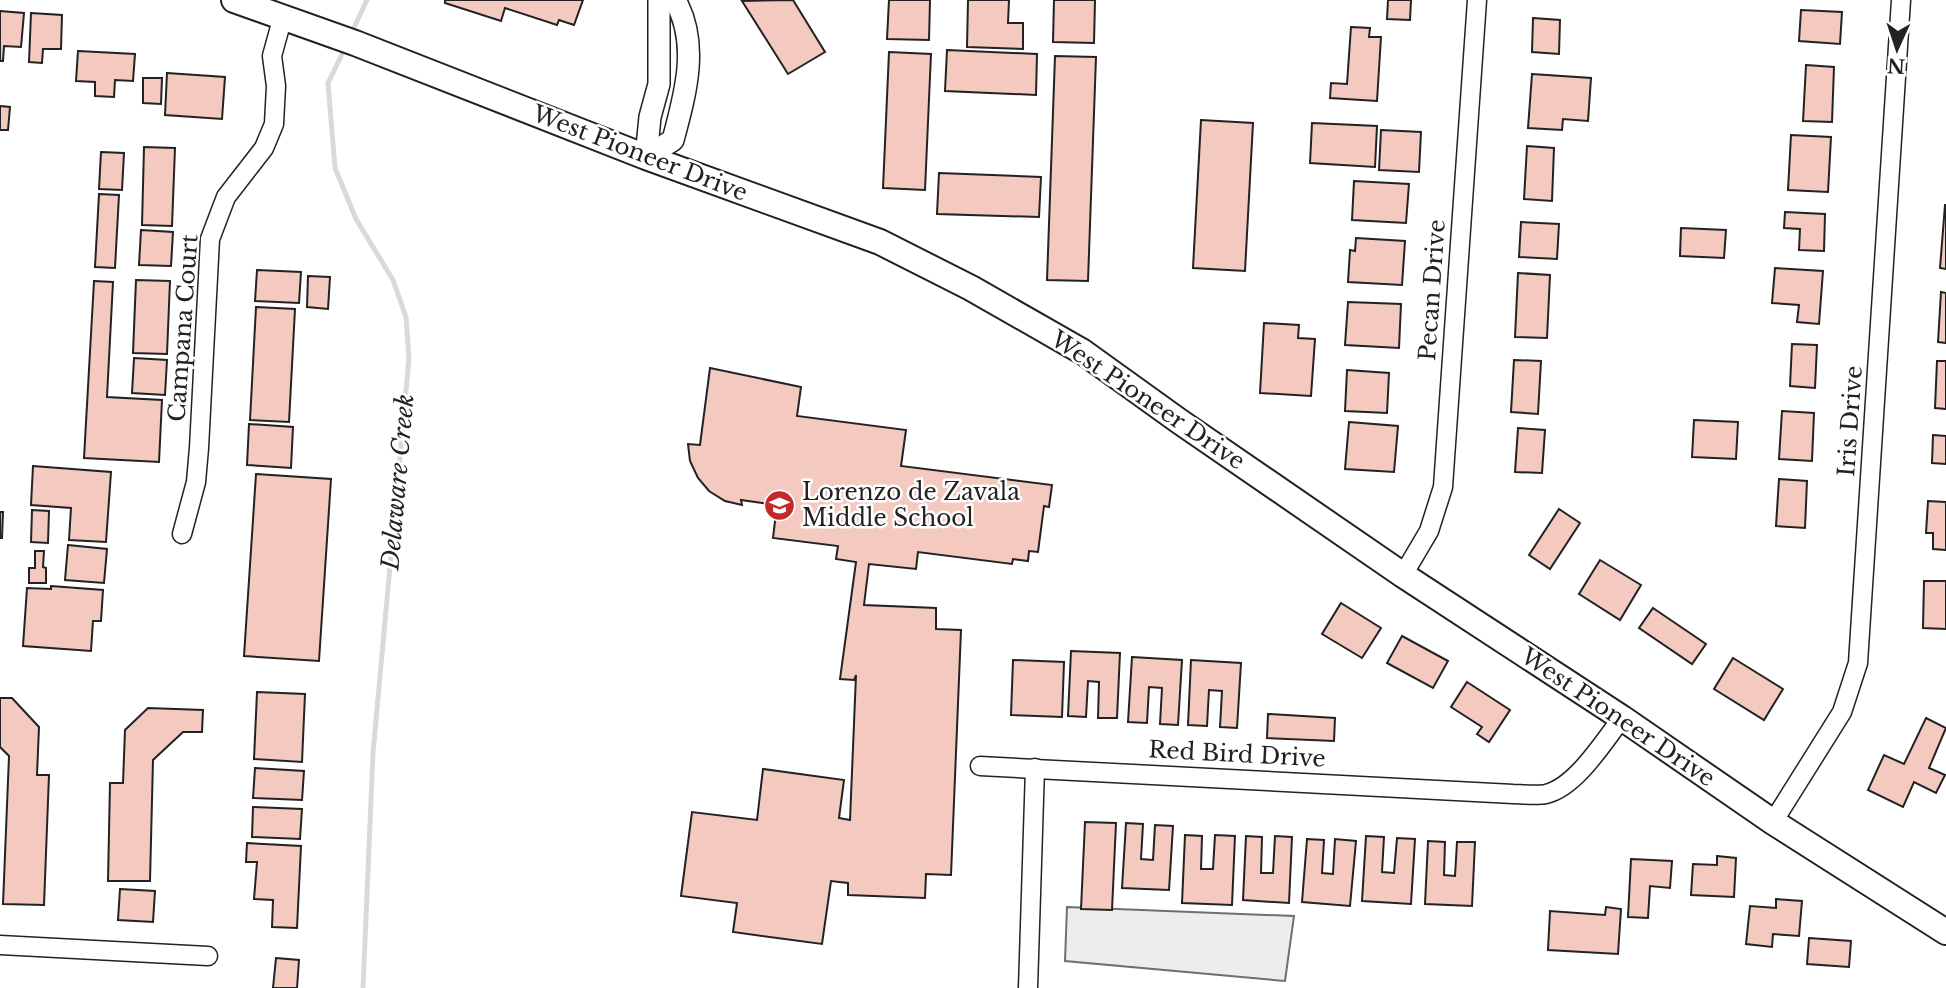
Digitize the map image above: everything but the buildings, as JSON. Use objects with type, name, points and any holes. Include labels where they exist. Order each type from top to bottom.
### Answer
[{"type":"main road","name":"West Pioneer Drive","points":[[234,0],[384,54],[646,157],[880,242],[971,288],[1083,352],[1403,575],[1622,718],[1773,822],[1946,932]]},
{"type":"street","points":[[646,157],[650,117],[659,84],[659,0]]},
{"type":"street","points":[[646,157],[673,140],[684,99],[690,61],[684,19],[675,0]]},
{"type":"street","name":"Pecan Drive","points":[[1403,575],[1424,541],[1439,505],[1443,487],[1476,0]]},
{"type":"street","name":"Iris Drive","points":[[1773,822],[1842,712],[1858,663],[1901,0]]},
{"type":"street","name":"Campana Court","points":[[182,534],[196,482],[210,239],[226,197],[264,148],[274,124],[276,86],[272,56],[291,19]]},
{"type":"street","name":"Red Bird Drive","points":[[981,766],[1546,794],[1565,784],[1584,767],[1622,718]]},
{"type":"street","points":[[1028,988],[1035,768]]},
{"type":"street","points":[[0,946],[208,956]]},
{"type":"shaded area","points":[[1067,907],[1294,916],[1285,981],[1065,961]]},
{"type":"waterway","name":"Delaware Creek","points":[[350,36],[367,0]]},
{"type":"waterway","name":"Delaware Creek","points":[[345,48],[328,83],[335,168],[356,219],[393,280],[406,317],[409,358],[373,753],[363,988]]},
{"type":"place","name":"Lorenzo de Zavala Middle School","points":[[779,505]]}]
